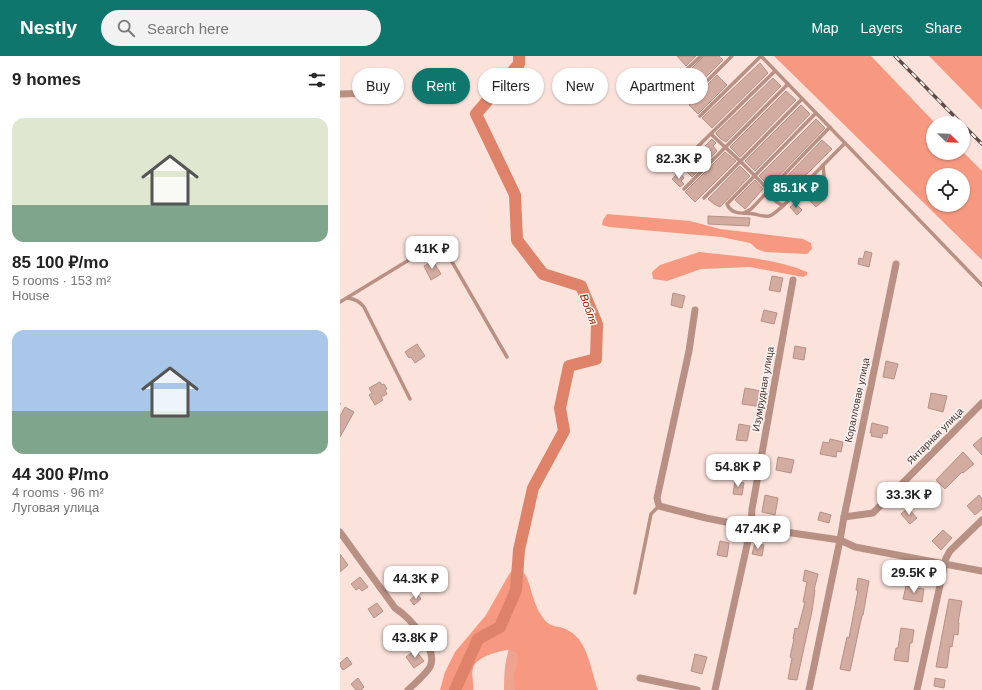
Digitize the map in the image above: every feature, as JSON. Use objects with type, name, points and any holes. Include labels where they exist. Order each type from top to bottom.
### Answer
[{"type":"street","points":[[340,94],[352,94]]},
{"type":"street","name":"Коралловая улица","points":[[840,540],[896,264]]},
{"type":"street","name":"Изумрудная улица","points":[[715,690],[751,526],[752,509],[793,280]]},
{"type":"street","points":[[695,310],[688,351],[657,498],[659,506],[706,518],[840,540],[855,547],[982,571]]},
{"type":"street","name":"Янтарная улица","points":[[844,517],[874,513],[982,403]]},
{"type":"street","points":[[917,690],[944,563],[950,551],[982,520]]},
{"type":"street","points":[[340,532],[395,608],[405,614],[427,642],[432,658],[430,667],[408,690]]},
{"type":"street","points":[[809,690],[840,540]]},
{"type":"street","points":[[640,678],[697,690]]},
{"type":"lane","points":[[688,68],[702,56]]},
{"type":"lane","points":[[708,80],[732,56]]},
{"type":"lane","points":[[700,116],[761,56],[982,285]]},
{"type":"lane","points":[[685,159],[775,70]]},
{"type":"lane","points":[[684,189],[788,84]]},
{"type":"lane","points":[[704,198],[802,99]]},
{"type":"lane","points":[[816,113],[727,204],[729,208],[732,211],[743,214],[770,216],[784,205],[845,143]]},
{"type":"lane","points":[[743,214],[751,209],[830,127]]},
{"type":"lane","points":[[711,134],[768,190],[777,203],[784,205]]},
{"type":"lane","points":[[823,165],[826,194]]},
{"type":"lane","points":[[340,302],[440,241],[507,357]]},
{"type":"lane","points":[[346,298],[354,299],[364,307],[410,399]]},
{"type":"lane","points":[[634,593],[651,514],[659,506]]},
{"type":"shaded area","points":[[774,56],[871,56],[928,116],[926,116],[926,160],[970,159],[982,171],[982,260],[933,212],[970,212],[970,168],[926,168],[926,205]]},
{"type":"shaded area","points":[[929,56],[982,56],[982,110]]},
{"type":"shaded area","points":[[607,214],[690,221],[720,229],[803,239],[811,243],[812,249],[807,254],[765,252],[757,249],[750,243],[721,237],[609,227],[602,225]]},
{"type":"shaded area","points":[[699,252],[740,256],[767,261],[794,267],[807,272],[807,275],[803,277],[750,267],[701,269],[667,281],[653,279],[652,272],[660,265]]},
{"type":"shaded area","points":[[518,565],[527,578],[535,603],[546,622],[569,631],[581,642],[588,657],[598,690],[515,690],[514,676],[518,660],[517,653],[508,650],[488,655],[475,664],[472,671],[473,690],[440,690],[445,672],[455,652],[486,615],[508,576],[514,567]]},
{"type":"shaded area","points":[[515,636],[535,690],[504,690],[506,662],[509,649]]},
{"type":"building","points":[[677,56],[696,56],[686,66]]},
{"type":"building","points":[[704,56],[719,56],[723,60],[708,75],[708,68],[692,68]]},
{"type":"building","points":[[760,63],[768,73],[712,128],[702,118]]},
{"type":"building","points":[[717,75],[727,85],[708,104],[708,84]]},
{"type":"building","points":[[773,78],[781,86],[726,142],[721,139],[716,133]]},
{"type":"building","points":[[786,91],[796,100],[740,157],[730,147]]},
{"type":"building","points":[[690,104],[708,104],[698,114]]},
{"type":"building","points":[[801,105],[810,114],[755,171],[745,161]]},
{"type":"building","points":[[816,119],[825,128],[769,186],[759,176]]},
{"type":"building","points":[[712,139],[716,143],[713,146],[717,151],[692,177],[687,172],[690,169],[686,165]]},
{"type":"building","points":[[822,140],[832,149],[782,199],[774,190]]},
{"type":"building","points":[[725,152],[736,161],[695,202],[685,192]]},
{"type":"building","points":[[740,166],[750,176],[720,207],[714,204],[708,199]]},
{"type":"building","points":[[679,172],[684,178],[681,181],[684,184],[680,187],[672,179]]},
{"type":"building","points":[[755,180],[763,189],[745,209],[735,200]]},
{"type":"building","points":[[813,186],[825,199],[816,207],[809,200],[814,196],[809,190]]},
{"type":"building","points":[[795,203],[802,210],[797,215],[790,207]]},
{"type":"building","points":[[708,216],[750,218],[749,226],[708,224]]},
{"type":"building","points":[[865,251],[872,253],[869,267],[858,264],[859,258],[863,259]]},
{"type":"building","points":[[433,261],[441,274],[431,280],[424,266]]},
{"type":"building","points":[[772,276],[783,278],[780,292],[769,290]]},
{"type":"building","points":[[673,293],[685,296],[682,308],[671,305]]},
{"type":"building","points":[[764,310],[777,313],[774,324],[761,321]]},
{"type":"building","points":[[417,344],[425,356],[415,363],[405,352]]},
{"type":"building","points":[[795,346],[806,348],[804,360],[793,358]]},
{"type":"building","points":[[886,361],[898,364],[894,379],[883,377]]},
{"type":"building","points":[[380,382],[382,385],[384,384],[387,389],[385,390],[387,394],[381,397],[383,400],[375,405],[369,395],[372,393],[369,388]]},
{"type":"building","points":[[745,388],[766,392],[763,407],[742,404]]},
{"type":"building","points":[[931,393],[947,396],[943,412],[928,408]]},
{"type":"building","points":[[345,407],[354,412],[340,437],[340,416]]},
{"type":"building","points":[[872,423],[888,427],[887,434],[883,433],[882,438],[871,436],[872,433],[870,433]]},
{"type":"building","points":[[739,424],[750,426],[747,441],[736,440]]},
{"type":"building","points":[[982,437],[982,455],[973,445]]},
{"type":"building","points":[[830,439],[843,442],[841,452],[837,451],[836,457],[820,454],[823,442],[829,443]]},
{"type":"building","points":[[963,452],[974,464],[963,473],[962,472],[945,489],[936,480]]},
{"type":"building","points":[[778,457],[794,460],[791,473],[776,470]]},
{"type":"building","points":[[735,481],[744,483],[742,495],[733,494]]},
{"type":"building","points":[[765,495],[778,498],[775,515],[762,512]]},
{"type":"building","points":[[979,495],[982,499],[982,509],[975,515],[967,506]]},
{"type":"building","points":[[908,508],[917,518],[910,524],[901,514]]},
{"type":"building","points":[[820,512],[831,515],[829,523],[818,520]]},
{"type":"building","points":[[943,530],[952,538],[941,550],[932,541]]},
{"type":"building","points":[[720,541],[729,543],[727,557],[717,555]]},
{"type":"building","points":[[755,543],[764,545],[762,556],[752,554]]},
{"type":"building","points":[[340,554],[348,565],[340,572]]},
{"type":"building","points":[[805,570],[818,574],[814,590],[812,611],[797,680],[788,679],[795,628],[798,629],[805,602],[803,602],[807,582],[803,581]]},
{"type":"building","points":[[397,571],[405,582],[399,586],[391,575]]},
{"type":"building","points":[[360,577],[368,587],[362,591],[359,588],[356,590],[351,584]]},
{"type":"building","points":[[858,578],[869,581],[850,671],[840,669],[847,637],[849,638],[858,590],[856,590]]},
{"type":"building","points":[[906,586],[924,589],[922,602],[903,599]]},
{"type":"building","points":[[417,594],[421,599],[414,605],[410,600]]},
{"type":"building","points":[[949,599],[962,601],[958,623],[958,635],[954,634],[952,647],[950,646],[947,668],[936,667]]},
{"type":"building","points":[[377,603],[383,611],[374,618],[368,609]]},
{"type":"building","points":[[901,628],[914,630],[912,643],[910,643],[908,662],[894,660],[896,648],[898,648]]},
{"type":"building","points":[[415,650],[424,661],[414,668],[406,657]]},
{"type":"building","points":[[695,654],[707,657],[702,674],[691,671]]},
{"type":"building","points":[[347,657],[352,664],[343,670],[340,663]]},
{"type":"building","points":[[358,678],[364,687],[361,690],[356,690],[351,684]]},
{"type":"building","points":[[935,678],[945,680],[944,688],[934,686]]},
{"type":"waterway","name":"Вобля","points":[[455,690],[478,639],[500,627],[516,590],[519,550],[533,488],[564,431],[560,408],[569,366],[596,359],[597,324],[581,286],[543,274],[517,240],[515,195],[476,114],[519,64],[519,56]]},
{"type":"railway","points":[[895,56],[954,116]]},
{"type":"railway","points":[[970,132],[982,144]]}]
